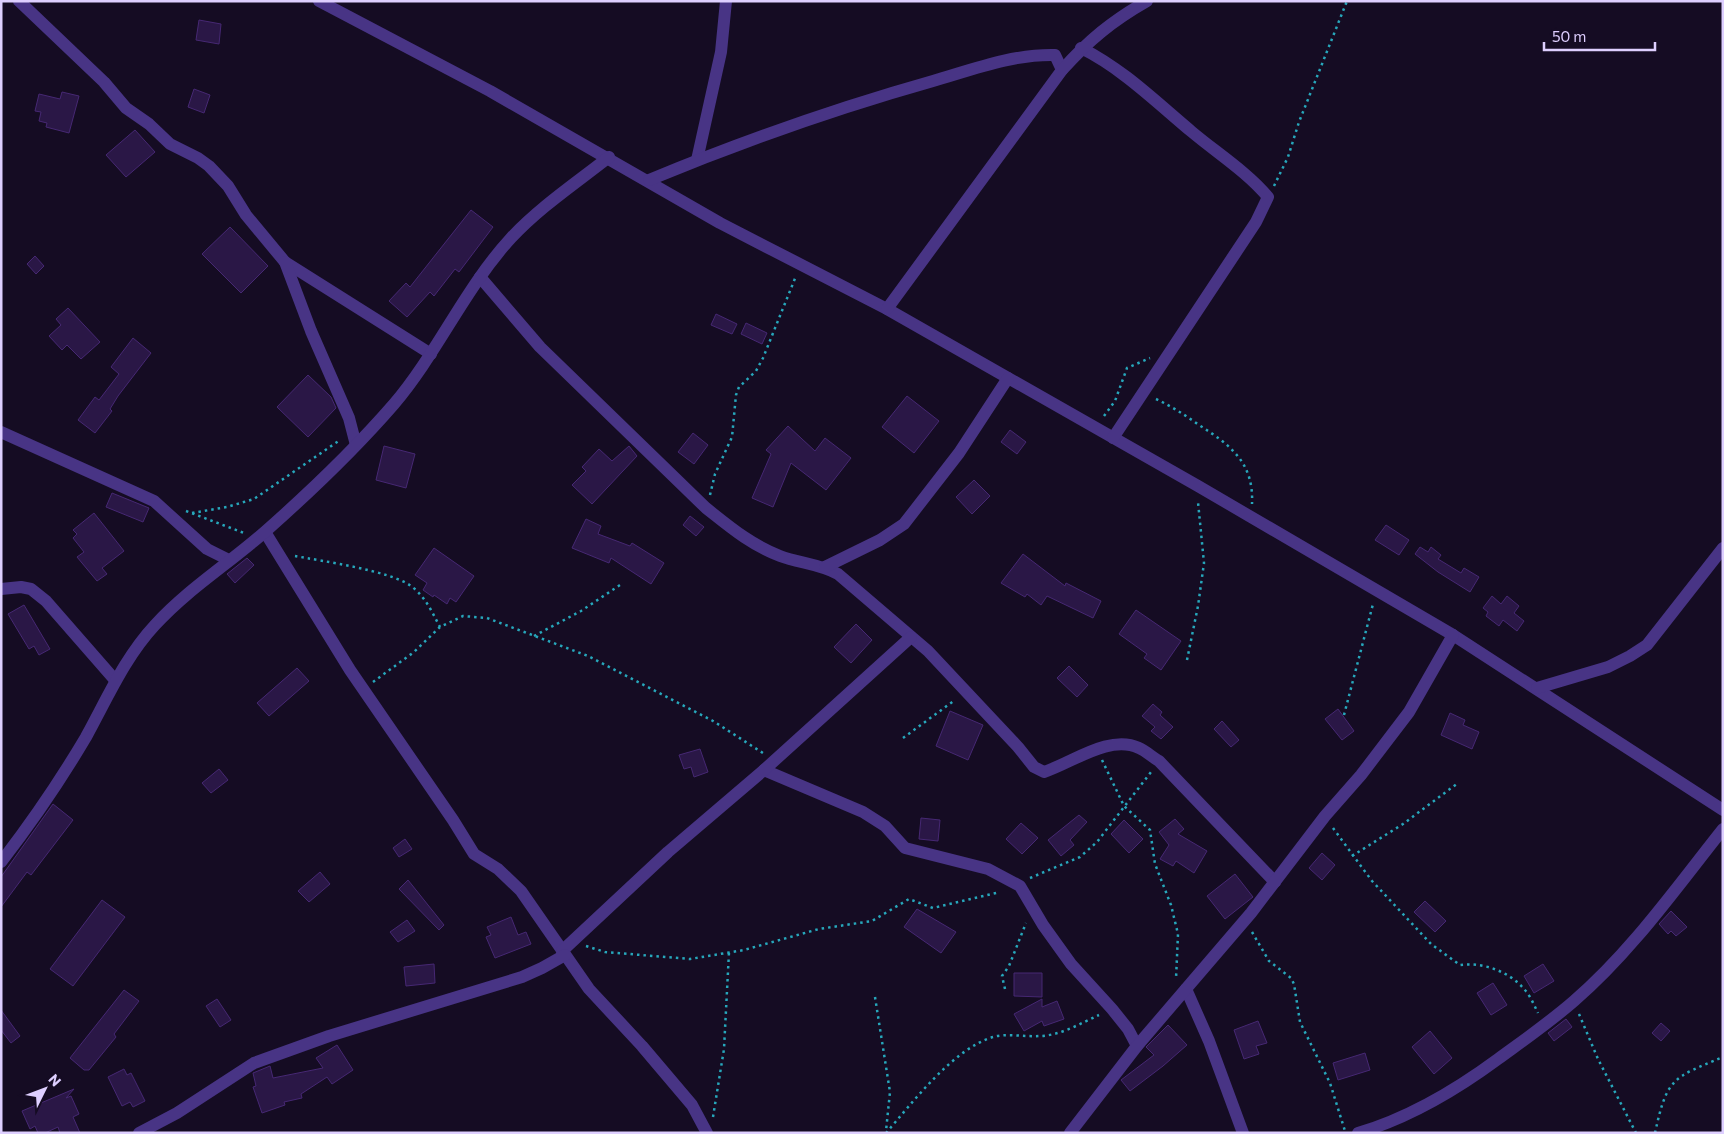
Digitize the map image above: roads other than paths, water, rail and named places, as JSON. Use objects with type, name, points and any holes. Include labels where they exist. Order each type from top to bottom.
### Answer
[{"type":"street","points":[[19,1],[104,82],[126,108],[149,124],[170,144],[198,158],[209,166],[228,186],[246,215],[285,262],[431,354]]},
{"type":"street","points":[[319,1],[490,90],[649,180],[720,223],[887,309],[1198,486],[1453,635],[1723,810]]},
{"type":"street","points":[[697,160],[721,52],[726,1]]},
{"type":"street","points":[[887,309],[1062,70],[1081,48],[1105,27],[1147,1]]},
{"type":"street","points":[[1081,48],[1121,72],[1158,101],[1191,131],[1250,178],[1268,197],[1256,222],[1113,438]]},
{"type":"street","points":[[649,180],[697,160],[870,98],[1003,60],[1036,55],[1056,55],[1062,70]]},
{"type":"street","points":[[1,862],[62,777],[115,680],[154,626],[194,587],[261,535],[395,402],[431,354],[480,277],[511,238],[540,212],[609,157]]},
{"type":"street","points":[[285,262],[311,331],[349,418],[355,441]]},
{"type":"street","points":[[480,277],[540,347],[733,532],[781,556],[825,567],[838,574],[863,593],[967,692],[1034,767],[1044,772],[1061,767],[1098,750],[1121,744],[1139,748],[1159,761],[1275,882]]},
{"type":"street","points":[[825,567],[880,540],[904,524],[960,453],[1008,378]]},
{"type":"street","points":[[4,437],[154,501],[207,549],[229,560]]},
{"type":"street","points":[[261,535],[279,554],[364,689],[474,854],[510,878],[589,989],[642,1046],[709,1129]]},
{"type":"street","points":[[1537,688],[1608,667],[1647,644],[1723,548]]},
{"type":"street","points":[[1,589],[21,587],[31,590],[46,601],[115,680]]},
{"type":"street","points":[[1070,1133],[1137,1046],[1245,920],[1325,816],[1409,712],[1453,635]]},
{"type":"street","points":[[139,1133],[177,1113],[254,1063],[329,1036],[522,976],[542,968],[564,953],[668,852],[764,770],[911,637]]},
{"type":"street","points":[[764,770],[862,812],[884,826],[905,848],[988,869],[1018,885],[1071,964],[1112,1009],[1128,1029],[1137,1046]]},
{"type":"street","points":[[1358,1133],[1424,1106],[1476,1075],[1574,1001],[1620,955],[1665,903],[1723,829]]},
{"type":"street","points":[[1186,989],[1209,1041],[1243,1133]]}]
